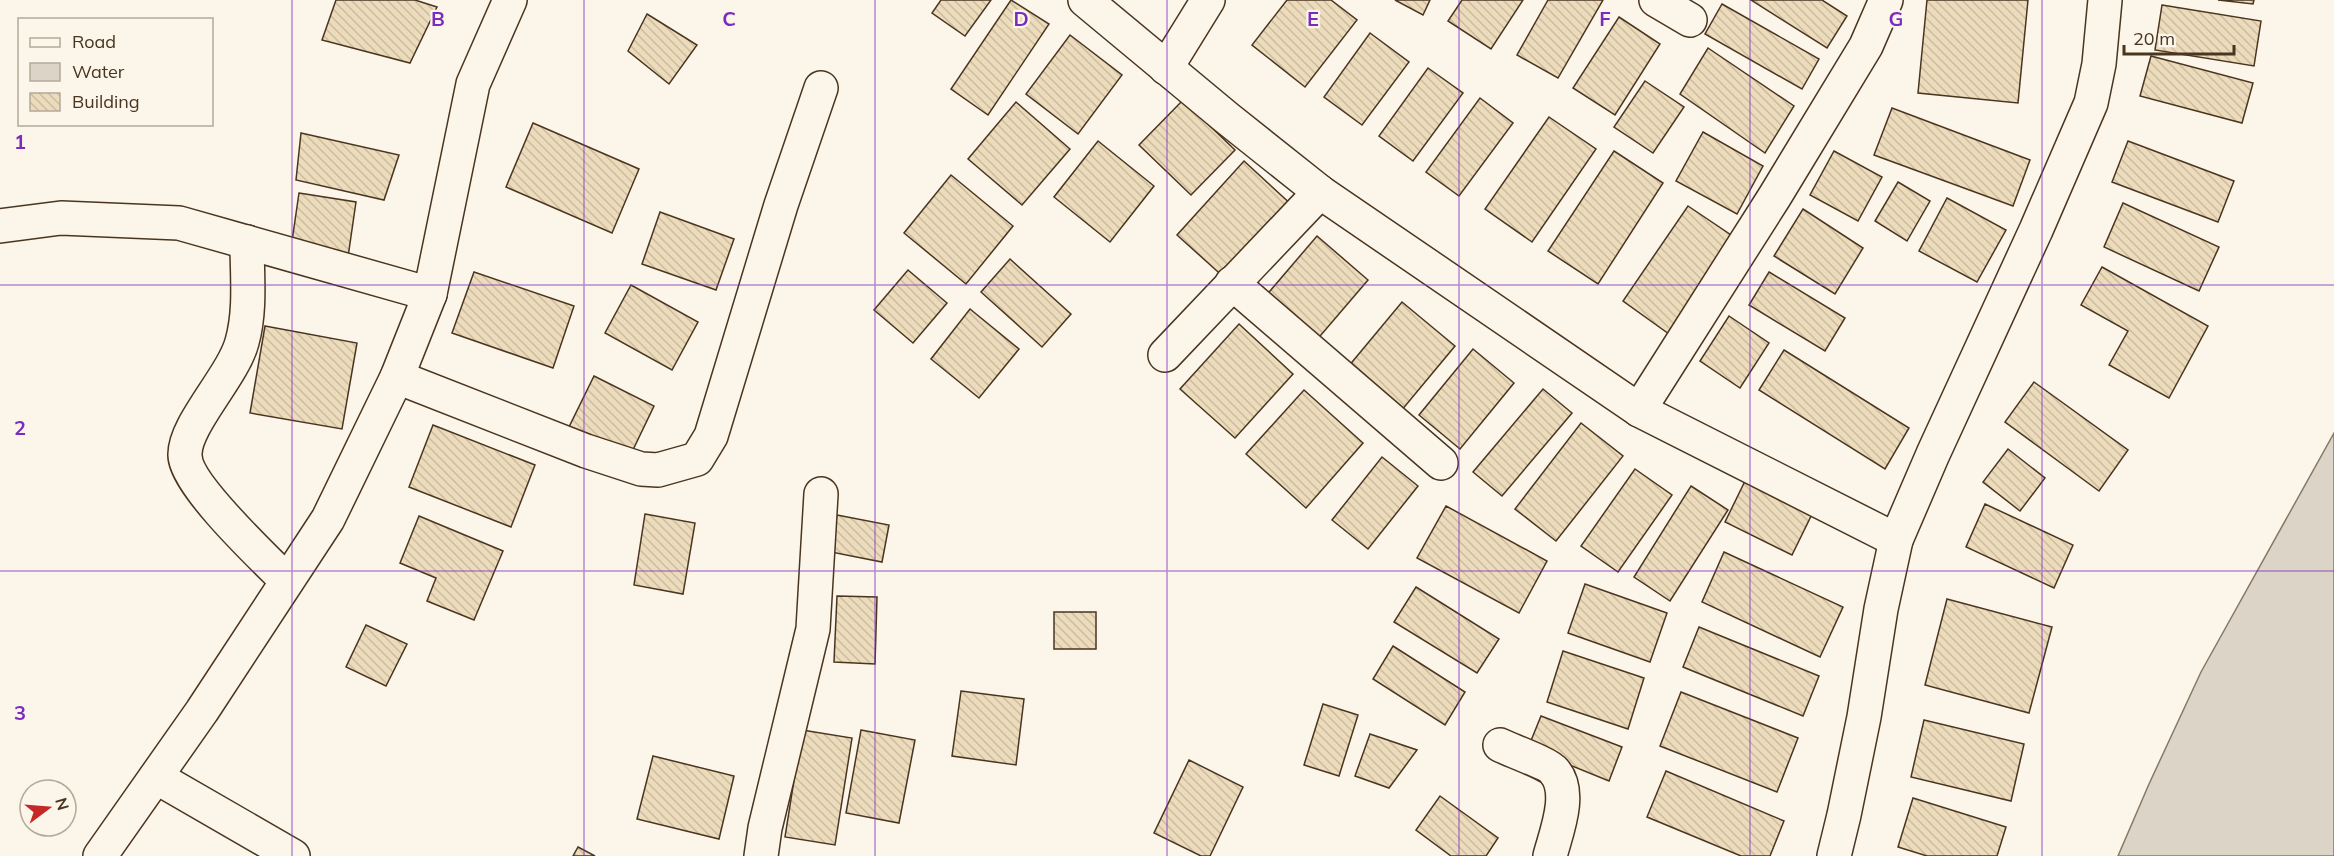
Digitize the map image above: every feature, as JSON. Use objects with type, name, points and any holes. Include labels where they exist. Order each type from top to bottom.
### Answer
[{"type":"main road","points":[[100,856],[202,711],[328,519],[397,377],[430,294],[473,84],[510,0]]},
{"type":"main road","points":[[1085,0],[1320,192],[1639,410],[1896,540]]},
{"type":"main road","points":[[1166,68],[1208,0]]},
{"type":"main road","points":[[1656,0],[1690,20]]},
{"type":"main road","points":[[1639,410],[1866,46],[1886,0]]},
{"type":"main road","points":[[1834,856],[1896,540],[2091,103],[2099,64],[2105,0]]},
{"type":"main road","points":[[397,377],[586,451],[641,469],[658,470],[697,459],[711,436],[781,205],[821,88]]},
{"type":"main road","points":[[1165,355],[1320,192]]},
{"type":"main road","points":[[0,226],[61,218],[178,222],[430,294]]},
{"type":"main road","points":[[247,242],[247,304],[242,342],[231,369],[190,434],[184,456],[195,481],[214,505],[241,536],[287,581]]},
{"type":"main road","points":[[1232,283],[1442,463]]},
{"type":"main road","points":[[761,856],[765,828],[813,629],[821,494]]},
{"type":"main road","points":[[1500,745],[1554,770],[1560,783],[1563,796],[1550,856]]},
{"type":"main road","points":[[156,777],[293,856]]},
{"type":"water","points":[[2334,433],[2334,856],[2118,856],[2201,672]]},
{"type":"building","points":[[336,0],[415,0],[437,7],[410,63],[322,40]]},
{"type":"building","points":[[941,0],[991,0],[965,36],[932,13]]},
{"type":"building","points":[[1011,0],[1049,24],[988,115],[951,89]]},
{"type":"building","points":[[1287,0],[1331,0],[1357,20],[1305,87],[1252,45]]},
{"type":"building","points":[[1395,0],[1430,0],[1423,15]]},
{"type":"building","points":[[1462,0],[1523,0],[1491,49],[1448,21]]},
{"type":"building","points":[[1548,0],[1603,0],[1558,78],[1517,55]]},
{"type":"building","points":[[1751,0],[1822,0],[1847,16],[1827,48]]},
{"type":"building","points":[[1927,0],[2028,0],[2018,103],[1918,93]]},
{"type":"building","points":[[2218,0],[2254,0],[2253,4]]},
{"type":"building","points":[[1722,4],[1819,59],[1802,89],[1705,34]]},
{"type":"building","points":[[2162,5],[2261,21],[2254,66],[2155,50]]},
{"type":"building","points":[[647,14],[697,45],[669,84],[628,51]]},
{"type":"building","points":[[1619,17],[1660,44],[1615,115],[1573,88]]},
{"type":"building","points":[[1370,33],[1409,62],[1362,125],[1324,97]]},
{"type":"building","points":[[1070,35],[1122,75],[1078,134],[1026,94]]},
{"type":"building","points":[[1708,48],[1794,106],[1765,153],[1680,94]]},
{"type":"building","points":[[2151,56],[2253,83],[2242,123],[2140,96]]},
{"type":"building","points":[[1428,68],[1463,93],[1413,161],[1379,136]]},
{"type":"building","points":[[1645,81],[1684,107],[1653,153],[1614,127]]},
{"type":"building","points":[[1480,98],[1513,123],[1459,196],[1426,172]]},
{"type":"building","points":[[1183,100],[1235,150],[1191,195],[1139,145]]},
{"type":"building","points":[[1016,102],[1070,149],[1022,205],[968,159]]},
{"type":"building","points":[[1892,108],[2030,160],[2013,206],[1874,155]]},
{"type":"building","points":[[1549,117],[1596,149],[1532,242],[1485,209]]},
{"type":"building","points":[[533,123],[639,169],[612,233],[506,187]]},
{"type":"building","points":[[1703,132],[1763,166],[1737,214],[1676,181]]},
{"type":"building","points":[[301,133],[399,155],[384,200],[296,180]]},
{"type":"building","points":[[1098,141],[1154,186],[1110,242],[1054,197]]},
{"type":"building","points":[[2128,141],[2234,181],[2218,222],[2112,182]]},
{"type":"building","points":[[1614,151],[1663,183],[1598,284],[1548,251]]},
{"type":"building","points":[[1834,151],[1882,177],[1858,221],[1810,195]]},
{"type":"building","points":[[1244,161],[1294,207],[1227,280],[1177,235]]},
{"type":"building","points":[[951,175],[1013,226],[966,284],[904,233]]},
{"type":"building","points":[[1898,182],[1930,201],[1907,241],[1875,221]]},
{"type":"building","points":[[299,193],[356,202],[348,257],[291,248]]},
{"type":"building","points":[[1947,198],[2006,230],[1977,282],[1919,251]]},
{"type":"building","points":[[2123,203],[2219,247],[2199,291],[2104,247]]},
{"type":"building","points":[[1688,206],[1734,237],[1669,334],[1623,301]]},
{"type":"building","points":[[1803,209],[1863,248],[1835,294],[1774,256]]},
{"type":"building","points":[[660,212],[734,239],[716,290],[642,264]]},
{"type":"building","points":[[1317,236],[1368,280],[1315,342],[1264,298]]},
{"type":"building","points":[[1010,259],[1071,314],[1042,347],[981,292]]},
{"type":"building","points":[[2102,267],[2208,326],[2169,398],[2109,365],[2128,331],[2081,305]]},
{"type":"building","points":[[908,270],[947,303],[913,343],[874,310]]},
{"type":"building","points":[[474,272],[574,306],[553,368],[452,333]]},
{"type":"building","points":[[1769,272],[1845,318],[1825,351],[1749,305]]},
{"type":"building","points":[[631,285],[698,322],[672,370],[605,333]]},
{"type":"building","points":[[1402,302],[1455,346],[1396,417],[1343,373]]},
{"type":"building","points":[[970,309],[1019,349],[979,398],[931,359]]},
{"type":"building","points":[[1729,316],[1769,343],[1740,388],[1700,361]]},
{"type":"building","points":[[1239,324],[1293,374],[1235,438],[1180,389]]},
{"type":"building","points":[[265,326],[357,343],[342,429],[250,413]]},
{"type":"building","points":[[1473,349],[1514,383],[1460,449],[1419,415]]},
{"type":"building","points":[[1784,350],[1909,428],[1885,469],[1759,390]]},
{"type":"building","points":[[594,376],[654,406],[630,456],[569,427]]},
{"type":"building","points":[[2034,382],[2128,450],[2099,491],[2005,422]]},
{"type":"building","points":[[1543,389],[1572,413],[1502,496],[1473,472]]},
{"type":"building","points":[[1304,390],[1363,443],[1306,508],[1246,454]]},
{"type":"building","points":[[1581,423],[1623,456],[1556,541],[1515,509]]},
{"type":"building","points":[[433,425],[535,465],[511,527],[409,487]]},
{"type":"building","points":[[2008,449],[2045,478],[2020,511],[1983,482]]},
{"type":"building","points":[[1382,457],[1418,486],[1368,549],[1332,520]]},
{"type":"building","points":[[1635,469],[1672,495],[1618,572],[1581,546]]},
{"type":"building","points":[[1747,477],[1814,510],[1792,555],[1725,522]]},
{"type":"building","points":[[1691,486],[1728,510],[1670,601],[1634,577]]},
{"type":"building","points":[[1985,504],[2073,545],[2054,588],[1966,547]]},
{"type":"building","points":[[1446,506],[1547,561],[1519,613],[1417,558]]},
{"type":"building","points":[[645,514],[695,523],[683,594],[634,585]]},
{"type":"building","points":[[837,515],[889,525],[882,562],[831,552]]},
{"type":"building","points":[[419,516],[503,551],[474,620],[427,601],[436,578],[400,563]]},
{"type":"building","points":[[1724,552],[1843,607],[1820,657],[1702,602]]},
{"type":"building","points":[[1585,584],[1667,613],[1650,662],[1568,633]]},
{"type":"building","points":[[1416,587],[1499,639],[1477,673],[1394,622]]},
{"type":"building","points":[[837,596],[877,597],[875,664],[834,662]]},
{"type":"building","points":[[1947,599],[2052,627],[2029,713],[1925,685]]},
{"type":"building","points":[[1054,612],[1096,612],[1096,649],[1054,649]]},
{"type":"building","points":[[366,625],[407,644],[386,686],[346,667]]},
{"type":"building","points":[[1699,627],[1819,676],[1803,716],[1683,667]]},
{"type":"building","points":[[1393,646],[1465,692],[1445,725],[1373,679]]},
{"type":"building","points":[[1563,651],[1644,678],[1628,729],[1547,702]]},
{"type":"building","points":[[961,691],[1024,699],[1016,765],[952,756]]},
{"type":"building","points":[[1681,692],[1798,738],[1777,792],[1660,746]]},
{"type":"building","points":[[1323,704],[1358,715],[1339,776],[1304,765]]},
{"type":"building","points":[[1541,716],[1622,747],[1609,781],[1528,748]]},
{"type":"building","points":[[1924,720],[2024,744],[2011,801],[1911,777]]},
{"type":"building","points":[[802,730],[852,738],[835,845],[785,837]]},
{"type":"building","points":[[861,730],[915,740],[899,823],[846,813]]},
{"type":"building","points":[[1370,734],[1417,750],[1389,788],[1355,776]]},
{"type":"building","points":[[653,756],[734,776],[719,839],[637,819]]},
{"type":"building","points":[[1189,760],[1243,787],[1210,856],[1201,856],[1154,833]]},
{"type":"building","points":[[1666,771],[1784,821],[1770,856],[1741,856],[1647,817]]},
{"type":"building","points":[[1440,796],[1498,838],[1486,856],[1451,856],[1416,830]]},
{"type":"building","points":[[1913,798],[2006,827],[1997,856],[1927,856],[1898,847]]},
{"type":"building","points":[[578,847],[595,856],[573,856]]}]
